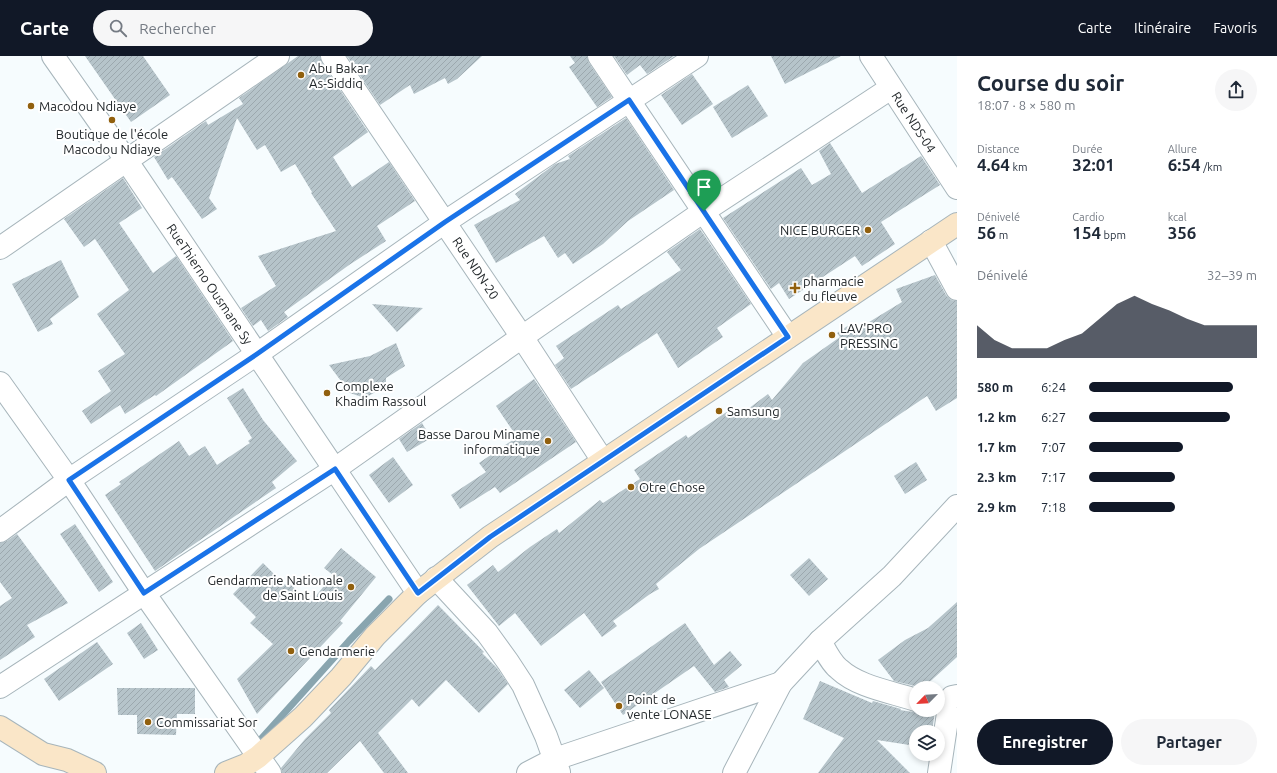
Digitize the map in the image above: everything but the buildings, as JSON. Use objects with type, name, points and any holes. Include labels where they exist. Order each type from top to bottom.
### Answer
[{"type":"street","name":"RueThierno Ousmane Sy","points":[[53,56],[126,160],[418,593]]},
{"type":"street","points":[[0,248],[278,56]]},
{"type":"street","name":"Rue NDN-20","points":[[332,56],[522,336],[603,461]]},
{"type":"street","points":[[599,56],[788,337]]},
{"type":"street","points":[[0,531],[69,480],[257,354],[445,222],[697,56]]},
{"type":"street","name":"Rue NDS-04","points":[[871,56],[957,188]]},
{"type":"street","points":[[0,687],[335,469],[522,336],[704,211],[891,88]]},
{"type":"street","points":[[226,773],[254,767],[304,717],[341,677],[375,636],[418,593],[490,537],[957,224]]},
{"type":"street","points":[[931,241],[957,289]]},
{"type":"street","points":[[0,383],[69,480],[144,593],[254,767]]},
{"type":"street","points":[[734,773],[781,683],[820,641],[892,576],[957,506]]},
{"type":"street","points":[[436,578],[486,633],[523,685],[546,736],[557,766]]},
{"type":"street","points":[[820,641],[838,668],[849,677],[864,684],[909,698]]},
{"type":"street","points":[[528,773],[557,766],[781,683]]},
{"type":"street","points":[[939,773],[949,702]]},
{"type":"street","points":[[0,727],[43,754],[67,760],[95,773]]},
{"type":"street","points":[[43,754],[56,773]]},
{"type":"waterway","points":[[261,739],[389,599]]},
{"type":"place","name":"Abu Bakar As-Siddiq","points":[[301,75]]},
{"type":"place","name":"Macodou Ndiaye","points":[[31,106]]},
{"type":"place","name":"Boutique de l'école Macodou Ndiaye","points":[[112,120]]},
{"type":"place","name":"NICE BURGER","points":[[868,230]]},
{"type":"place","name":"pharmacie du fleuve","points":[[795,288]]},
{"type":"place","name":"LAV'PRO PRESSING","points":[[832,335]]},
{"type":"place","name":"Complexe Khadim Rassoul","points":[[327,393]]},
{"type":"place","name":"Samsung","points":[[719,411]]},
{"type":"place","name":"Basse Darou Miname informatique","points":[[548,441]]},
{"type":"place","name":"Otre Chose","points":[[631,487]]},
{"type":"place","name":"Gendarmerie Nationale de Saint Louis","points":[[351,587]]},
{"type":"place","name":"Gendarmerie","points":[[291,651]]},
{"type":"place","name":"Point de vente LONASE","points":[[619,706]]},
{"type":"place","name":"Commissariat Sor","points":[[148,722]]},
{"type":"route","points":[[629,100],[704,211],[788,337],[490,537],[418,593],[335,469],[144,593],[69,480],[257,354],[445,222],[629,100]]}]
